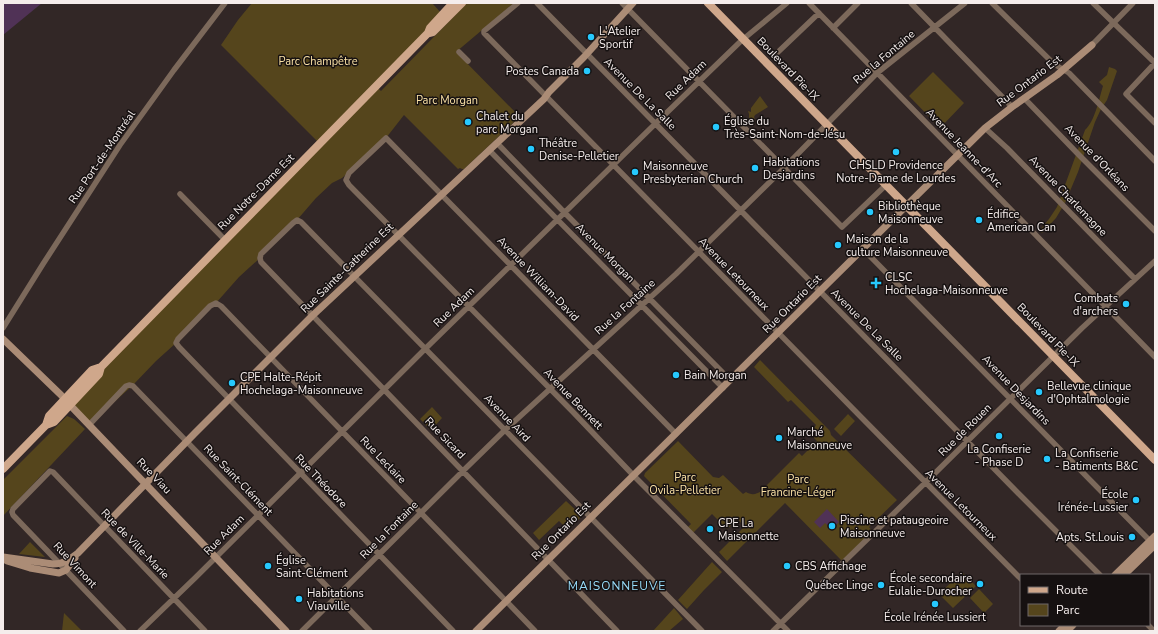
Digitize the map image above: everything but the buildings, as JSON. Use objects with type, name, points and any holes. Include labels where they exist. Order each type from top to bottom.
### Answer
[{"type":"main road","name":"Rue Sainte-Catherine Est","points":[[64,567],[66,562],[78,553],[312,316],[546,96],[633,3]]},
{"type":"main road","name":"Boulevard Pie-IX","points":[[708,3],[908,204],[1155,460]]},
{"type":"main road","name":"Boulevard Pie-IX","points":[[713,3],[744,38],[769,61],[886,185],[908,204]]},
{"type":"main road","name":"Rue Notre-Dame Est","points":[[3,468],[46,425],[54,422],[67,402],[99,374],[101,367],[428,33],[433,32],[457,4]]},
{"type":"main road","name":"Rue Ontario Est","points":[[476,631],[985,128],[1063,70],[1092,45]]},
{"type":"main road","name":"Rue Viau","points":[[3,339],[146,483],[286,631]]},
{"type":"main road","name":"Boulevard Pie-IX","points":[[1055,355],[1155,454]]},
{"type":"main road","points":[[1116,574],[1154,543]]},
{"type":"main road","points":[[1125,574],[1154,543]]},
{"type":"main road","points":[[3,558],[53,564],[64,567]]},
{"type":"main road","points":[[1058,631],[1069,628]]},
{"type":"street","name":"Rue Port-de-Montréal","points":[[3,328],[120,145],[225,3]]},
{"type":"street","name":"Avenue Letourneux","points":[[518,3],[484,30],[484,33],[1020,578]]},
{"type":"street","name":"Avenue De La Salle","points":[[537,3],[1099,574]]},
{"type":"street","points":[[622,3],[842,227],[886,185]]},
{"type":"street","name":"Rue Adam","points":[[140,631],[258,516],[468,306],[511,266],[699,81],[744,38],[787,3]]},
{"type":"street","name":"Avenue Jeanne-d'Arc","points":[[809,3],[1105,306]]},
{"type":"street","points":[[833,28],[858,3]]},
{"type":"street","points":[[911,3],[1012,107]]},
{"type":"street","name":"Rue la Fontaine","points":[[302,631],[462,471],[649,299],[784,168],[878,73],[965,3]]},
{"type":"street","points":[[992,3],[1054,64],[1070,74],[1155,161]]},
{"type":"street","points":[[1093,3],[1155,63],[1126,94],[1155,123]]},
{"type":"street","name":"Rue Ontario Est","points":[[1092,45],[1133,3]]},
{"type":"street","points":[[777,53],[819,13]]},
{"type":"street","points":[[459,52],[468,61]]},
{"type":"street","name":"Avenue d'Orléans","points":[[1024,98],[1155,231]]},
{"type":"street","name":"Avenue Charlemagne","points":[[985,128],[1007,148],[1135,279]]},
{"type":"street","name":"Avenue Bennett","points":[[386,138],[349,173],[346,180],[349,186],[788,631]]},
{"type":"street","name":"Avenue William-David","points":[[386,138],[676,434]]},
{"type":"street","name":"Avenue Morgan","points":[[497,143],[564,213],[730,380]]},
{"type":"street","name":"Avenue Morgan","points":[[489,150],[723,388]]},
{"type":"street","points":[[180,194],[225,240]]},
{"type":"street","name":"Rue Sicard","points":[[296,220],[261,254],[261,262],[616,631]]},
{"type":"street","name":"Avenue Aird","points":[[296,220],[301,222],[702,631]]},
{"type":"street","name":"Avenue Desjardins","points":[[863,249],[1154,543]]},
{"type":"street","name":"Rue de Rouen","points":[[773,631],[926,483],[1105,306],[1155,261]]},
{"type":"street","name":"Rue Théodore","points":[[216,303],[210,306],[178,339],[176,343],[178,347],[453,631]]},
{"type":"street","name":"Rue Leclaire","points":[[216,303],[221,306],[271,357],[535,631]]},
{"type":"street","points":[[1105,306],[1155,357]]},
{"type":"street","name":"Rue Saint-Clément","points":[[89,425],[126,386],[131,385],[135,387],[370,631]]},
{"type":"street","name":"Rue Vimont","points":[[50,471],[13,509],[13,515],[124,631]]},
{"type":"street","name":"Rue de Ville-Marie","points":[[50,471],[205,631]]},
{"type":"green space","name":"Parc Champêtre","points":[[252,3],[432,3],[444,16],[318,142],[221,45]]},
{"type":"green space","name":"Parc Morgan","points":[[467,3],[514,3],[456,52],[516,113],[514,115],[517,118],[515,121],[464,169],[458,169],[404,115],[386,138],[342,178],[332,183],[316,198],[297,220],[239,277],[216,303],[176,343],[89,425],[70,405],[108,359],[376,86],[381,91]]},
{"type":"green space","points":[[1109,67],[1117,71],[1107,100],[1095,122],[1078,172],[1065,203],[1056,218],[1042,233],[1039,231],[1057,207],[1085,130],[1094,116],[1103,86],[1099,82],[1107,75]]},
{"type":"green space","points":[[933,72],[964,103],[940,128],[909,96]]},
{"type":"green space","points":[[760,96],[768,107],[755,115],[755,119],[749,119],[748,111],[751,112],[751,108]]},
{"type":"green space","points":[[760,360],[830,431],[831,435],[897,500],[869,527],[874,533],[843,562],[785,503],[727,561],[719,552],[744,527],[738,519],[727,529],[712,514],[692,534],[686,529],[691,524],[644,476],[645,473],[678,441],[713,477],[719,478],[723,475],[743,494],[746,492],[755,494],[761,491],[799,453],[802,456],[817,441],[814,438],[816,433],[814,428],[816,425],[791,400],[788,402],[754,367]]},
{"type":"green space","points":[[432,407],[442,418],[431,430],[420,419]]},
{"type":"green space","points":[[848,414],[855,421],[841,436],[834,429]]},
{"type":"green space","points":[[67,416],[74,419],[85,429],[3,516],[3,480]]},
{"type":"green space","points":[[566,501],[580,514],[580,518],[568,530],[559,521],[539,540],[533,533]]},
{"type":"green space","points":[[30,542],[45,557],[19,554]]},
{"type":"green space","points":[[712,562],[722,572],[687,609],[678,600]]},
{"type":"green space","points":[[962,572],[976,586],[953,608],[939,594]]},
{"type":"green space","points":[[979,589],[993,604],[984,613],[970,598]]},
{"type":"green space","points":[[674,608],[683,619],[669,631],[653,631]]},
{"type":"green space","points":[[64,613],[82,631],[62,631]]},
{"type":"shaded area","points":[[3,3],[42,3],[3,35]]},
{"type":"shaded area","points":[[827,509],[839,522],[832,529],[825,523],[820,528],[814,522]]},
{"type":"place","name":"L'Atelier Sportif","points":[[591,37]]},
{"type":"place","name":"Postes Canada","points":[[587,71]]},
{"type":"place","name":"Chalet du parc Morgan","points":[[468,122]]},
{"type":"place","name":"Église du Très-Saint-Nom-de-Jésu","points":[[716,127]]},
{"type":"place","name":"Théâtre Denise-Pelletier","points":[[531,149]]},
{"type":"place","name":"CHSLD Providence Notre-Dame de Lourdes","points":[[896,152]]},
{"type":"place","name":"Habitations Desjardins","points":[[755,168]]},
{"type":"place","name":"Maisonneuve Presbyterian Church","points":[[635,172]]},
{"type":"place","name":"Bibliothèque Maisonneuve","points":[[870,212]]},
{"type":"place","name":"Édifice American Can","points":[[979,220]]},
{"type":"place","name":"Maison de la culture Maisonneuve","points":[[838,245]]},
{"type":"place","name":"CLSC Hochelaga-Maisonneuve","points":[[876,283]]},
{"type":"place","name":"Combats d'archers","points":[[1126,304]]},
{"type":"place","name":"Bain Morgan","points":[[676,375]]},
{"type":"place","name":"CPE Halte-Répit Hochelaga-Maisonneuve","points":[[232,383]]},
{"type":"place","name":"Bellevue clinique d'Ophtalmologie","points":[[1039,392]]},
{"type":"place","name":"La Confiserie - Phase D","points":[[999,436]]},
{"type":"place","name":"Marché Maisonneuve","points":[[779,438]]},
{"type":"place","name":"La Confiserie - Batiments B&C","points":[[1047,459]]},
{"type":"place","name":"École Irénée-Lussier","points":[[1136,500]]},
{"type":"place","name":"Piscine et pataugeoire Maisonneuve","points":[[832,526]]},
{"type":"place","name":"CPE La Maisonnette","points":[[710,529]]},
{"type":"place","name":"Apts. St.Louis","points":[[1132,537]]},
{"type":"place","name":"Église Saint-Clément","points":[[268,566]]},
{"type":"place","name":"CBS Affichage","points":[[787,566]]},
{"type":"place","name":"École secondaire Eulalie-Durocher","points":[[980,584]]},
{"type":"place","name":"Québec Linge","points":[[881,585]]},
{"type":"place","name":"Habitations Viauville","points":[[299,599]]},
{"type":"place","name":"École Irénée Lussiert","points":[[935,604]]},
{"type":"district","name":"MAISONNEUVE","points":[[617,586]]},
{"type":"park label","name":"Parc Ovila-Pelletier","points":[[685,483]]},
{"type":"park label","name":"Parc Francine-Léger","points":[[798,485]]}]
